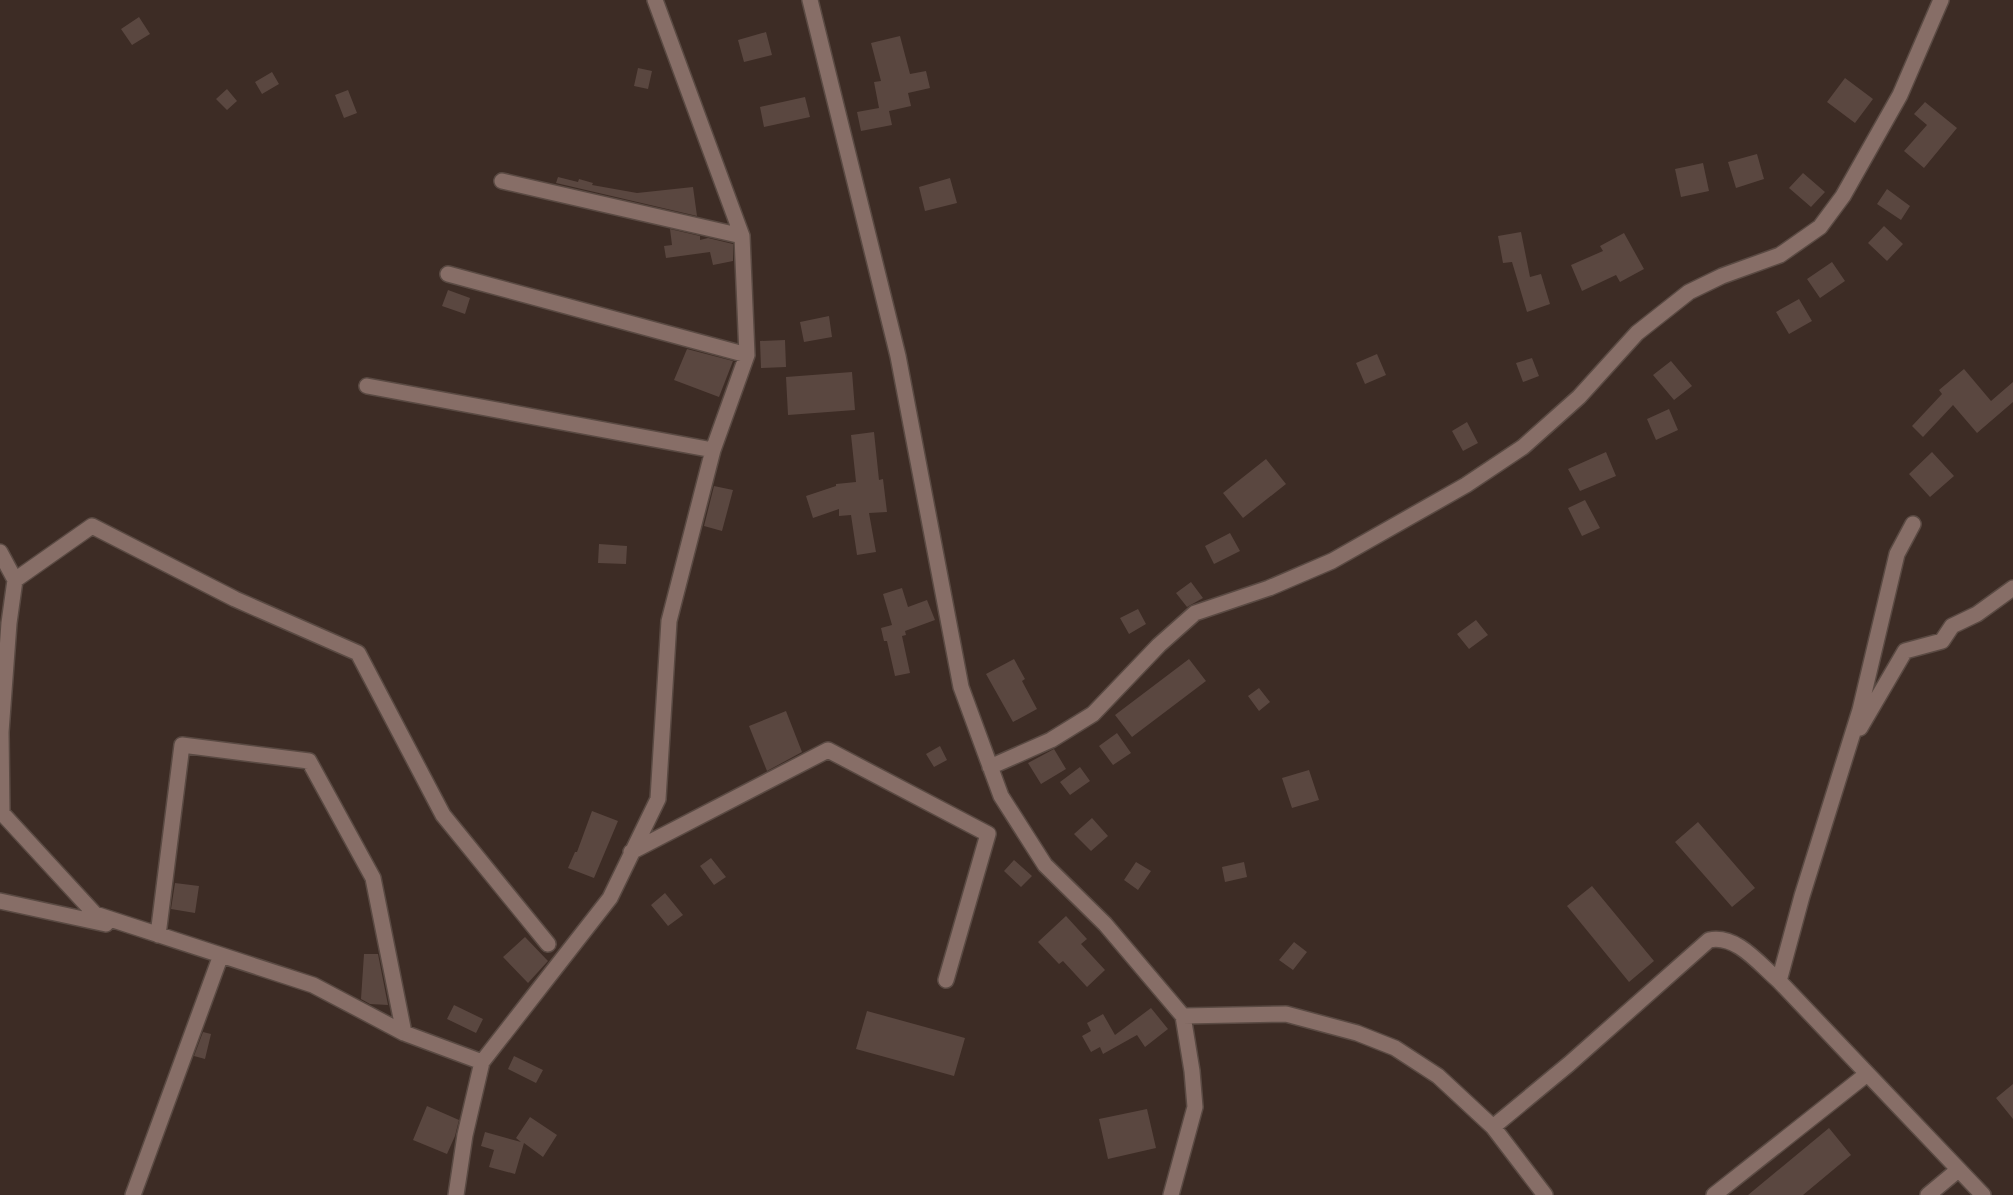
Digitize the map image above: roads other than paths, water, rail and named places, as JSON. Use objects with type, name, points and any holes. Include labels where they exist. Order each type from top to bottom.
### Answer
[{"type":"street","points":[[456,1195],[465,1135],[482,1062],[610,898],[658,799],[669,621],[713,450],[747,355],[742,236],[655,0]]},
{"type":"street","points":[[810,0],[898,356],[961,687],[990,767],[1001,796],[1045,865],[1105,924],[1183,1016],[1195,1107],[1171,1195]]},
{"type":"street","points":[[990,767],[1051,741],[1093,714],[1159,645],[1195,613],[1269,588],[1332,561],[1466,485],[1523,447],[1579,397],[1637,333],[1689,292],[1722,276],[1780,255],[1820,227],[1844,196],[1900,95],[1941,0]]},
{"type":"street","points":[[502,181],[742,236]]},
{"type":"street","points":[[448,274],[747,355]]},
{"type":"street","points":[[367,386],[713,450]]},
{"type":"street","points":[[1779,981],[1802,896],[1860,710],[1897,554],[1913,525]]},
{"type":"street","points":[[15,580],[92,526],[235,599],[358,653],[442,815],[548,944]]},
{"type":"street","points":[[0,552],[15,580],[9,623],[1,732],[2,813],[95,914],[314,985],[404,1033],[482,1062]]},
{"type":"street","points":[[1847,751],[1905,651],[1942,641],[1952,626],[1977,614],[2013,588]]},
{"type":"street","points":[[158,935],[182,745],[309,761],[373,878],[404,1033]]},
{"type":"street","points":[[631,852],[828,750],[988,834],[945,980]]},
{"type":"street","points":[[0,901],[158,935]]},
{"type":"street","points":[[1493,1127],[1569,1064],[1709,940],[1719,938],[1733,941],[1779,981],[1983,1195]]},
{"type":"street","points":[[133,1195],[221,955]]},
{"type":"street","points":[[1183,1016],[1286,1014],[1357,1033],[1395,1048],[1438,1076],[1493,1127],[1545,1195]]},
{"type":"street","points":[[1714,1195],[1868,1074]]},
{"type":"street","points":[[1928,1195],[1958,1170]]}]
